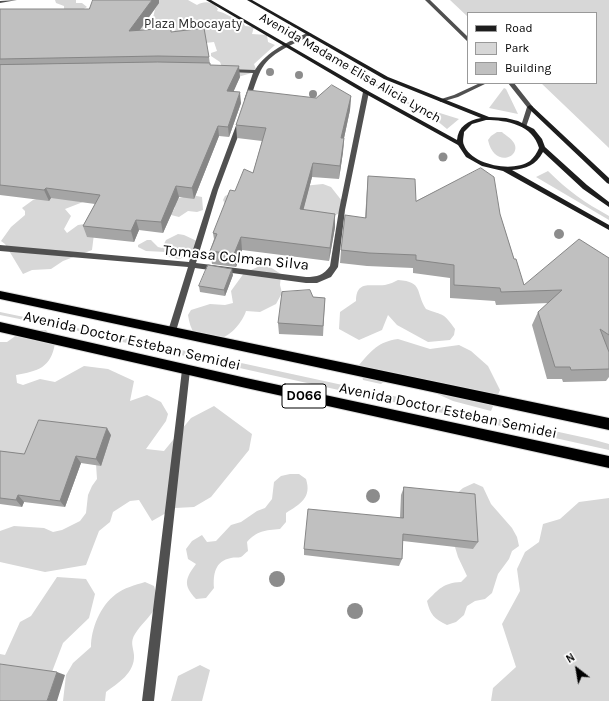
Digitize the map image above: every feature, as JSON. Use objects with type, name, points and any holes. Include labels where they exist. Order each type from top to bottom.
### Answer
[{"type":"highway","name":"Avenida Doctor Esteban Semidei","points":[[0,295],[609,424]]},
{"type":"highway","name":"Avenida Doctor Esteban Semidei","points":[[0,327],[186,370],[609,462]]},
{"type":"main road","name":"Avenida Madame Elisa Alicia Lynch","points":[[208,0],[366,92],[460,144],[468,156],[484,165],[505,169],[524,167],[538,159],[542,148]]},
{"type":"main road","name":"Avenida Madame Elisa Alicia Lynch","points":[[249,0],[386,78],[487,118],[506,119],[524,126],[537,136],[542,148],[585,187],[609,205]]},
{"type":"main road","points":[[530,107],[609,182]]},
{"type":"main road","name":"Avenida Madame Elisa Alicia Lynch","points":[[460,144],[461,132],[470,123],[487,118]]},
{"type":"main road","name":"Avenida Madame Elisa Alicia Lynch","points":[[505,169],[609,228]]},
{"type":"street","points":[[0,2],[15,0]]},
{"type":"street","points":[[426,0],[467,39]]},
{"type":"street","points":[[245,106],[256,72],[271,56],[285,45],[309,34]]},
{"type":"street","points":[[219,69],[256,72]]},
{"type":"street","points":[[442,100],[456,96],[482,84]]},
{"type":"street","points":[[512,84],[530,107],[524,126]]},
{"type":"street","name":"Tomasa Colman Silva","points":[[0,248],[192,265],[306,280],[318,280],[328,275],[334,267],[342,210],[366,92]]},
{"type":"street","points":[[172,331],[216,190],[241,119]]},
{"type":"street","points":[[148,701],[186,370]]},
{"type":"green space","points":[[55,0],[76,0],[76,3],[82,3],[87,7],[82,10],[64,9],[64,6],[56,3]]},
{"type":"green space","name":"Plaza Mbocayaty","points":[[154,0],[188,0],[197,5],[205,2],[214,4],[218,9],[217,11],[234,18],[241,19],[245,26],[254,27],[252,34],[267,35],[268,42],[275,45],[254,64],[256,69],[255,72],[238,77],[222,67],[220,62],[211,56],[211,53],[217,51],[214,42],[187,45],[176,36],[174,28],[144,27],[140,33],[112,21],[153,18],[157,6],[151,2]]},
{"type":"green space","points":[[450,0],[609,0],[609,148],[542,84],[597,84],[597,12],[467,12],[467,16]]},
{"type":"green space","points":[[315,48],[405,101],[459,119],[447,129],[436,120],[312,49]]},
{"type":"green space","points":[[504,88],[506,89],[518,114],[489,108]]},
{"type":"green space","points":[[497,132],[502,132],[514,143],[514,153],[511,156],[506,158],[501,157],[496,155],[491,149],[488,140]]},
{"type":"green space","points":[[548,171],[577,196],[609,216],[609,220],[536,177]]},
{"type":"green space","points":[[323,184],[331,187],[342,201],[340,213],[331,217],[225,204],[223,200],[225,196],[232,193]]},
{"type":"green space","points":[[191,195],[202,197],[203,210],[197,212],[188,211],[179,217],[171,215],[170,211],[173,211],[175,207],[173,205],[176,199]]},
{"type":"green space","points":[[46,196],[83,202],[65,209],[71,216],[64,229],[67,233],[78,225],[91,223],[95,226],[92,250],[63,261],[51,269],[32,270],[23,274],[5,244],[1,241],[11,227],[25,215],[25,211],[22,208],[33,200]]},
{"type":"green space","points":[[178,234],[184,235],[199,242],[193,254],[179,259],[169,257],[166,252],[146,251],[138,247],[138,245],[147,240],[151,240],[158,247],[162,248],[166,240]]},
{"type":"green space","points":[[260,266],[270,267],[281,274],[280,285],[282,293],[276,304],[260,312],[246,311],[236,328],[225,337],[215,339],[195,335],[190,325],[188,315],[191,310],[210,304],[225,305],[233,303],[231,291],[244,273]]},
{"type":"green space","points":[[398,280],[412,283],[418,289],[426,309],[443,315],[448,320],[455,329],[454,335],[450,340],[428,342],[397,325],[388,315],[382,330],[359,340],[339,329],[340,312],[356,301],[357,294],[362,287],[370,285],[385,285]]},
{"type":"green space","points":[[0,312],[115,336],[113,338],[0,315]]},
{"type":"green space","points":[[46,330],[55,343],[50,358],[47,363],[37,370],[16,375],[17,383],[23,385],[40,379],[55,382],[84,366],[108,369],[134,381],[130,401],[147,395],[161,402],[168,414],[166,421],[146,449],[164,451],[191,418],[214,406],[252,434],[249,450],[211,497],[194,507],[175,508],[152,521],[139,500],[130,501],[113,512],[110,522],[99,531],[86,565],[45,572],[0,562],[0,531],[14,526],[44,528],[53,532],[62,530],[80,521],[86,513],[88,495],[97,479],[96,464],[35,454],[0,460],[0,342],[7,342],[21,332]]},
{"type":"green space","points":[[117,336],[591,439],[609,444],[609,450],[118,341],[115,339]]},
{"type":"green space","points":[[398,339],[430,349],[459,345],[471,351],[488,366],[500,390],[491,411],[453,401],[402,378],[387,379],[381,384],[363,380],[359,365],[380,345],[391,340]]},
{"type":"green space","points":[[299,474],[306,479],[307,491],[304,500],[286,513],[286,522],[280,529],[258,533],[247,542],[248,551],[242,556],[221,562],[216,569],[214,588],[206,598],[196,599],[187,586],[188,578],[196,564],[188,559],[186,549],[192,541],[202,535],[207,542],[216,541],[231,525],[241,522],[257,511],[265,508],[272,499],[274,482],[281,476]]},
{"type":"green space","points":[[474,483],[483,487],[491,504],[512,528],[517,537],[519,546],[512,551],[509,559],[498,574],[492,593],[485,599],[475,601],[467,606],[464,615],[456,622],[447,625],[433,616],[427,601],[445,585],[461,582],[467,576],[455,547],[461,539],[455,495],[463,488]]},
{"type":"green space","points":[[609,498],[609,701],[491,701],[493,688],[516,667],[502,624],[520,591],[517,569],[525,552],[539,542],[543,524],[560,519],[579,502]]},
{"type":"green space","points":[[57,577],[86,579],[95,594],[89,618],[63,643],[50,677],[0,698],[0,654],[5,655],[20,622],[31,616]]},
{"type":"green space","points":[[145,582],[154,586],[156,602],[152,613],[133,637],[132,642],[134,661],[129,672],[106,692],[105,701],[63,701],[66,675],[73,663],[91,647],[91,640],[95,625],[105,605],[119,592]]},
{"type":"green space","points":[[200,665],[210,670],[202,701],[171,701],[178,676]]},
{"type":"building","points":[[93,0],[152,0],[129,31],[171,28],[171,32],[204,28],[209,57],[158,56],[0,59],[0,9],[89,9]]},
{"type":"building","points":[[158,62],[210,63],[210,65],[239,66],[227,91],[240,92],[228,127],[218,126],[192,188],[176,186],[161,222],[136,220],[131,231],[83,226],[100,195],[46,188],[44,190],[0,185],[0,65]]},
{"type":"building","points":[[332,85],[351,96],[341,138],[344,138],[340,166],[313,163],[300,209],[335,214],[330,248],[241,237],[234,254],[210,251],[217,234],[213,233],[230,190],[235,191],[244,169],[253,173],[266,128],[236,125],[248,90],[316,98]]},
{"type":"building","points":[[481,168],[494,177],[500,214],[524,285],[579,239],[609,258],[609,335],[600,329],[609,352],[609,369],[571,370],[570,367],[555,367],[538,312],[562,290],[501,292],[500,288],[454,285],[454,265],[416,260],[416,255],[341,250],[345,215],[366,218],[368,176],[415,179],[416,201]]},
{"type":"building","points":[[208,265],[232,269],[224,290],[199,286]]},
{"type":"building","points":[[310,290],[313,297],[325,298],[323,326],[278,323],[282,292]]},
{"type":"building","points":[[39,420],[107,428],[96,459],[76,456],[60,501],[18,495],[16,500],[0,498],[0,451],[24,454]]},
{"type":"building","points":[[404,487],[475,494],[478,542],[403,534],[402,559],[304,549],[308,509],[403,518]]},
{"type":"building","points":[[0,664],[57,672],[47,701],[0,701]]}]
